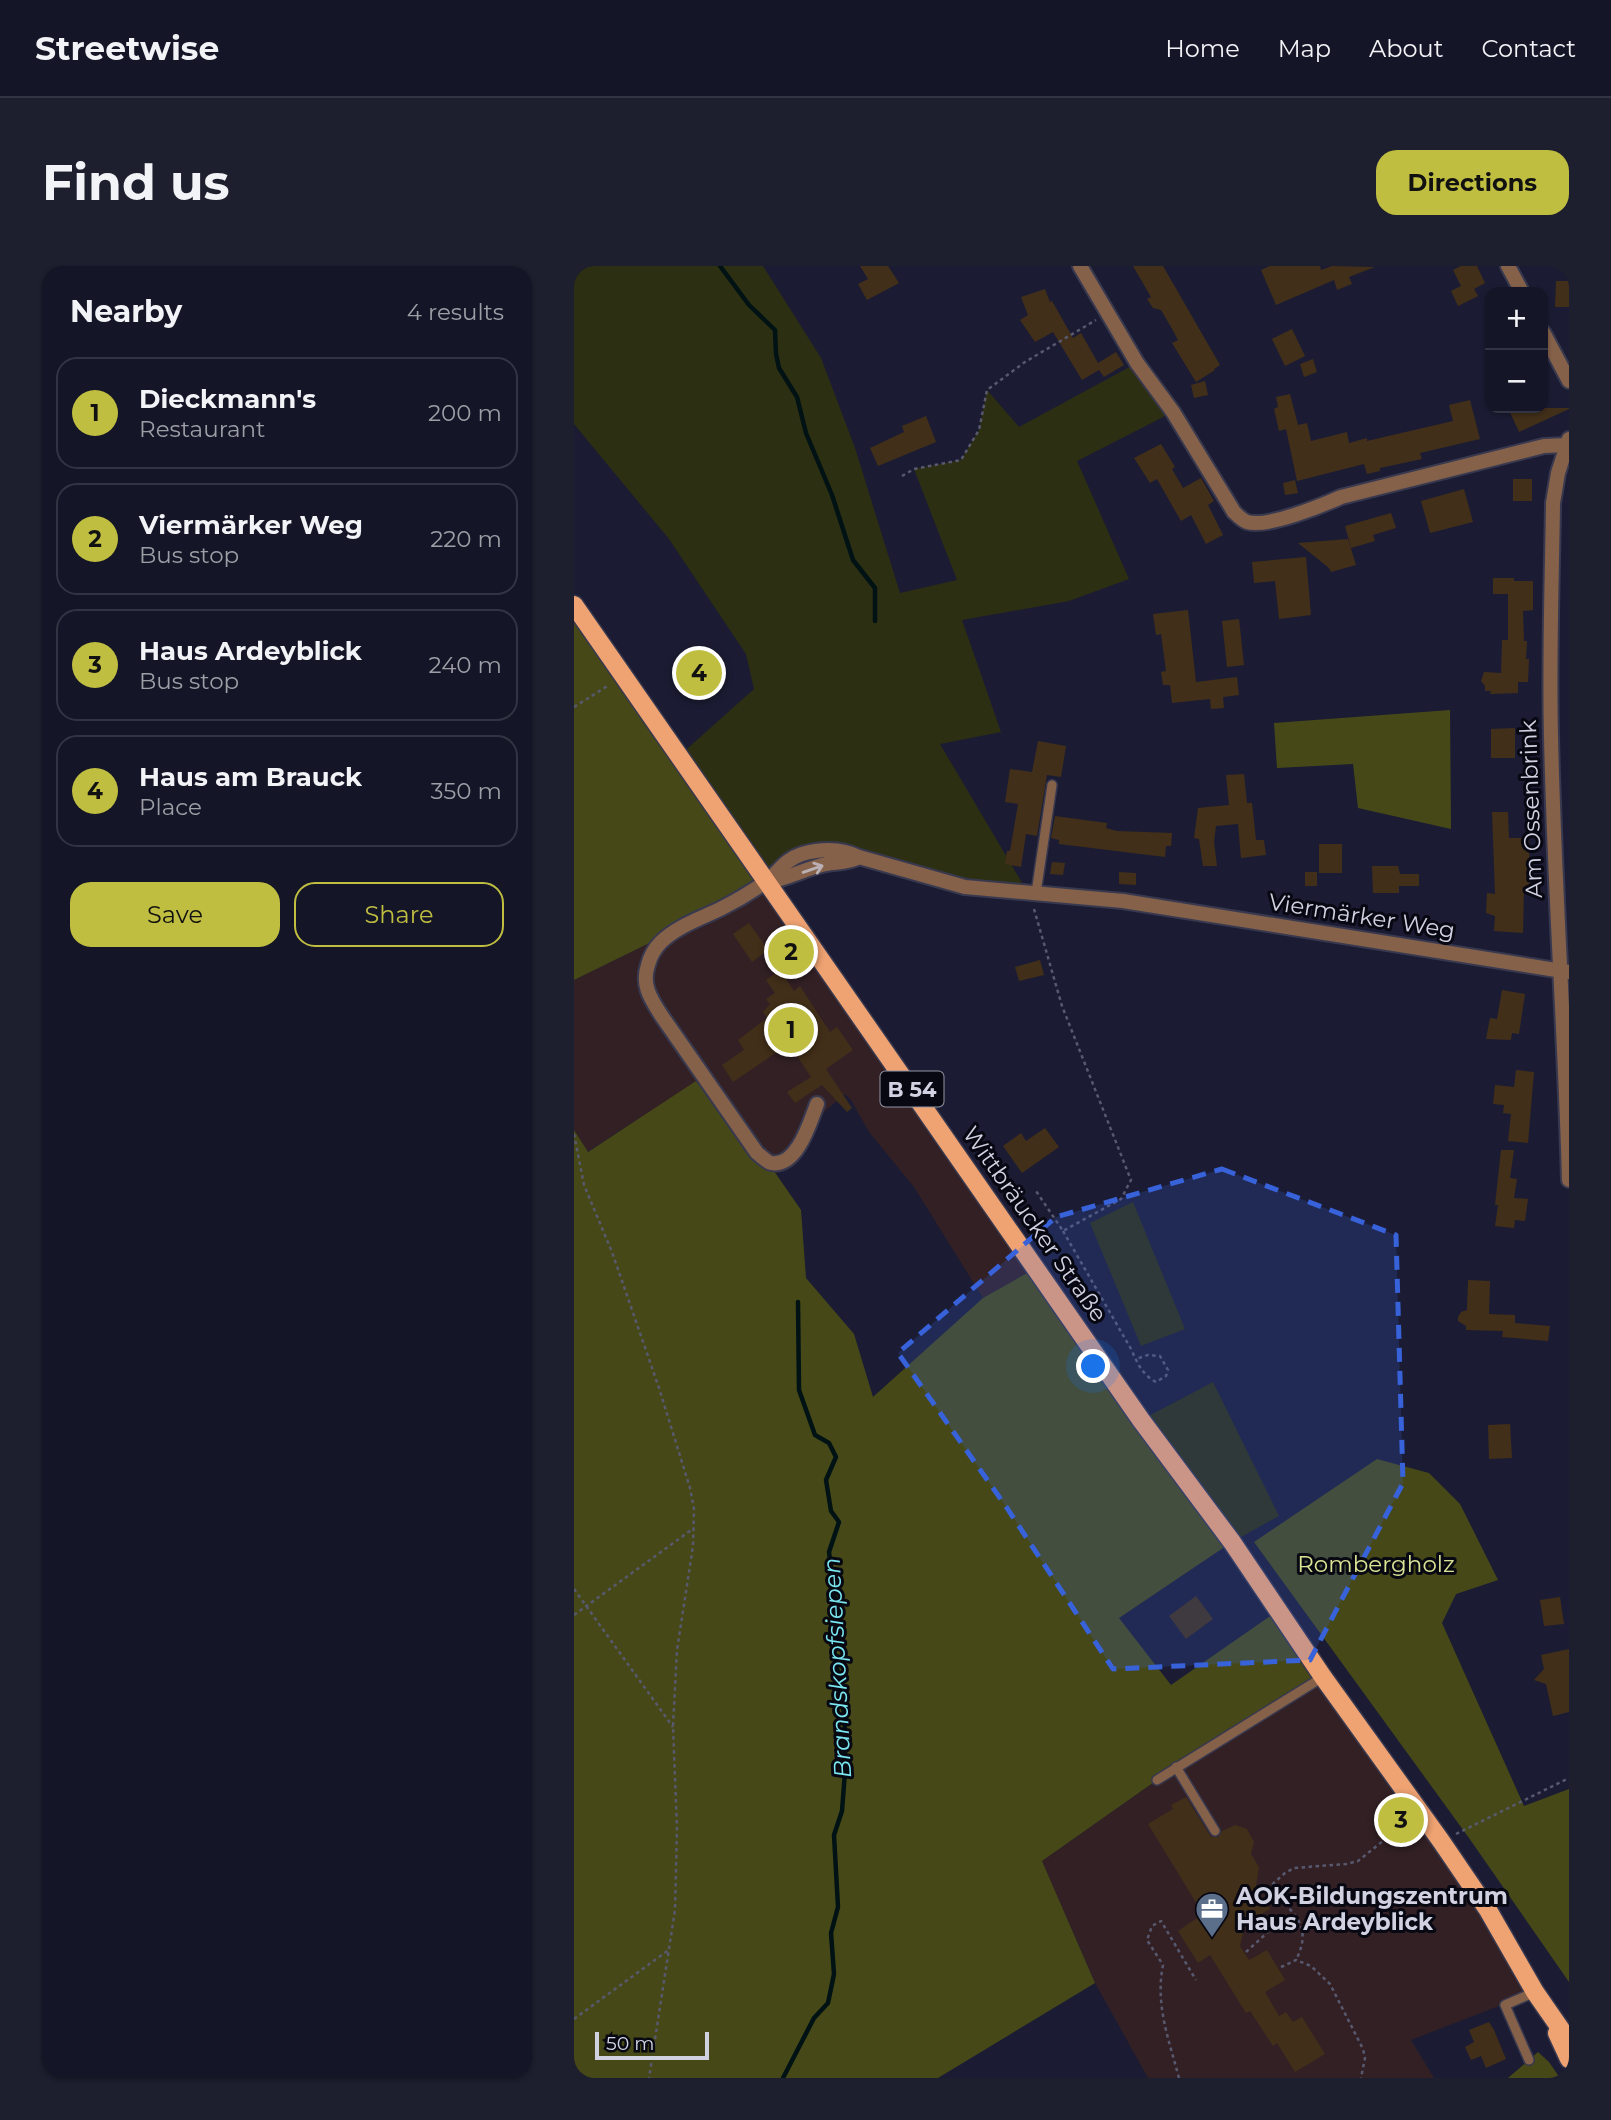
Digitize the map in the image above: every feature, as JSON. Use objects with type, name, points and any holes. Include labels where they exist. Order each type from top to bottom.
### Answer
[{"type":"main road","name":"Wittbräucker Straße","points":[[574,605],[1134,1409],[1245,1561],[1323,1677],[1441,1841],[1488,1910],[1548,2011]]},
{"type":"main road","name":"B 54","points":[[1548,2011],[1569,2041]]},
{"type":"main road","name":"B 54","points":[[1548,2011],[1569,2059]]},
{"type":"street","points":[[1080,266],[1137,363],[1173,412],[1234,512],[1244,521],[1255,523],[1311,511],[1354,494],[1568,442]]},
{"type":"street","points":[[1508,266],[1519,287]]},
{"type":"street","points":[[1548,341],[1569,381]]},
{"type":"street","name":"Am Ossenbrink","points":[[1568,442],[1558,473],[1553,503],[1551,733],[1564,971],[1569,1180]]},
{"type":"street","name":"Viermärker Weg","points":[[817,1104],[795,1153],[782,1162],[770,1163],[757,1153],[688,1064],[669,1036],[645,983],[647,967],[661,942],[680,928],[726,906],[767,881],[788,860],[803,854],[831,850],[848,852],[965,887],[1122,901],[1564,971]]},
{"type":"lane","points":[[1032,893],[1052,785]]},
{"type":"lane","points":[[1157,1780],[1323,1677]]},
{"type":"lane","points":[[1177,1767],[1215,1831]]},
{"type":"lane","points":[[1529,2060],[1505,2005],[1535,1992]]},
{"type":"path","points":[[902,476],[914,469],[961,460],[979,430],[987,390],[1025,362],[1108,313]]},
{"type":"path","points":[[574,707],[623,676]]},
{"type":"path","points":[[1032,893],[1062,1006],[1131,1181],[1121,1199],[1063,1231]]},
{"type":"path","points":[[574,1134],[584,1185],[629,1302],[690,1488],[694,1528],[677,1650],[673,1727],[677,1828],[675,1910],[649,2078]]},
{"type":"path","points":[[1036,1191],[1063,1231],[1136,1359],[1149,1378],[1156,1382],[1166,1377],[1168,1370],[1160,1356],[1148,1355],[1136,1359]]},
{"type":"path","points":[[574,1615],[694,1528]]},
{"type":"path","points":[[574,1589],[673,1727]]},
{"type":"path","points":[[1441,1841],[1569,1778]]},
{"type":"path","points":[[1281,1967],[1296,1960],[1302,1949],[1302,1936],[1296,1914],[1265,1890],[1294,1868],[1358,1861],[1420,1811]]},
{"type":"path","points":[[1245,1952],[1268,1932],[1296,1914]]},
{"type":"path","points":[[1179,2078],[1161,2012],[1163,1965],[1147,1940],[1153,1926],[1161,1921],[1196,1980]]},
{"type":"path","points":[[574,2019],[670,1949]]},
{"type":"path","points":[[1296,1960],[1317,1970],[1335,1992],[1363,2049],[1365,2058],[1361,2078]]},
{"type":"highlighted area","points":[[1222,1169],[1396,1235],[1403,1483],[1310,1660],[1113,1669],[1007,1508],[898,1353],[1056,1217]]},
{"type":"shaded area","points":[[767,882],[1036,1268],[983,1298],[914,1187],[869,1132],[845,1094],[824,1112],[805,1150],[776,1174],[696,1082],[587,1152],[574,1130],[574,980]]},
{"type":"shaded area","points":[[1323,1677],[1535,1992],[1411,2040],[1434,2078],[1148,2078],[1095,1983],[1042,1861],[1157,1780]]},
{"type":"green space","points":[[574,266],[763,266],[821,358],[855,448],[900,593],[957,580],[914,469],[961,460],[979,430],[987,390],[1019,427],[1137,363],[1173,412],[1077,461],[1129,579],[1069,601],[962,620],[1001,732],[940,744],[1028,893],[965,887],[874,860],[803,854],[767,882],[679,756],[754,689],[746,654],[669,539],[574,424]]},
{"type":"green space","points":[[574,605],[767,882],[574,980]]},
{"type":"green space","points":[[1450,710],[1451,829],[1358,808],[1353,764],[1277,768],[1274,723]]},
{"type":"green space","points":[[696,1081],[776,1174],[801,1210],[806,1278],[854,1334],[873,1397],[983,1298],[1036,1268],[1232,1542],[1119,1618],[1171,1685],[1279,1610],[1323,1677],[1157,1780],[1042,1861],[1095,1983],[938,2078],[574,2078],[574,1130],[588,1152]]},
{"type":"green space","points":[[1133,1202],[1185,1329],[1141,1346],[1090,1223]]},
{"type":"green space","points":[[1213,1382],[1279,1516],[1232,1542],[1141,1420]]},
{"type":"green space","name":"Rombergholz","points":[[1377,1459],[1429,1473],[1460,1504],[1498,1580],[1456,1594],[1442,1623],[1524,1806],[1569,1789],[1569,1982],[1469,1838],[1254,1542]]},
{"type":"green space","points":[[1538,2052],[1560,2078],[1508,2078]]},
{"type":"building","points":[[860,266],[888,266],[899,283],[867,300],[858,284],[868,279]]},
{"type":"building","points":[[1133,266],[1163,266],[1220,365],[1215,370],[1196,382],[1172,343],[1178,340],[1171,327],[1161,310],[1153,308],[1147,299],[1151,297]]},
{"type":"building","points":[[1270,266],[1320,266],[1321,270],[1332,266],[1375,267],[1349,277],[1352,284],[1337,290],[1334,280],[1276,305],[1261,270]]},
{"type":"building","points":[[1461,266],[1477,266],[1485,283],[1474,289],[1478,296],[1458,306],[1451,291],[1461,286],[1453,270]]},
{"type":"building","points":[[1556,281],[1569,281],[1569,307],[1555,307]]},
{"type":"building","points":[[1045,289],[1050,302],[1052,301],[1073,338],[1081,333],[1098,363],[1116,352],[1124,365],[1104,377],[1099,370],[1082,380],[1053,332],[1035,342],[1020,320],[1028,315],[1021,297]]},
{"type":"building","points":[[1292,329],[1305,356],[1285,366],[1272,339]]},
{"type":"building","points":[[1313,359],[1317,372],[1304,377],[1300,364]]},
{"type":"building","points":[[1205,381],[1208,395],[1194,398],[1191,385]]},
{"type":"building","points":[[1290,394],[1298,425],[1307,423],[1311,441],[1347,432],[1349,443],[1367,438],[1367,441],[1453,421],[1449,405],[1470,400],[1480,439],[1420,453],[1422,459],[1380,468],[1380,471],[1367,474],[1364,464],[1297,481],[1286,429],[1279,431],[1274,409],[1278,407],[1276,397]]},
{"type":"building","points":[[1548,408],[1569,408],[1569,409],[1519,432],[1510,413],[1548,413]]},
{"type":"building","points":[[926,416],[936,442],[878,466],[870,448],[904,432],[902,426]]},
{"type":"building","points":[[1161,444],[1175,467],[1172,469],[1183,488],[1201,478],[1214,501],[1208,505],[1223,535],[1206,544],[1191,515],[1181,521],[1157,479],[1150,483],[1134,458]]},
{"type":"building","points":[[1513,479],[1532,479],[1532,501],[1513,501]]},
{"type":"building","points":[[1295,480],[1298,493],[1285,495],[1283,483]]},
{"type":"building","points":[[1464,489],[1473,522],[1430,533],[1421,501]]},
{"type":"building","points":[[1391,513],[1396,528],[1373,535],[1375,541],[1351,548],[1345,526]]},
{"type":"building","points":[[1348,539],[1356,565],[1331,572],[1298,543]]},
{"type":"building","points":[[1306,557],[1311,615],[1279,619],[1275,581],[1254,583],[1252,562]]},
{"type":"building","points":[[1493,578],[1533,581],[1533,610],[1523,611],[1524,641],[1527,641],[1526,659],[1529,659],[1528,682],[1518,682],[1518,693],[1490,694],[1491,691],[1485,691],[1481,681],[1484,672],[1501,673],[1502,640],[1508,640],[1508,594],[1493,594]]},
{"type":"building","points":[[1188,610],[1196,682],[1237,677],[1239,695],[1223,697],[1224,708],[1211,709],[1210,699],[1172,703],[1170,685],[1163,685],[1161,672],[1166,671],[1161,634],[1156,635],[1153,614]]},
{"type":"building","points":[[1239,619],[1244,665],[1227,667],[1222,621]]},
{"type":"building","points":[[710,651],[724,672],[689,695],[675,673]]},
{"type":"building","points":[[1515,728],[1515,758],[1491,758],[1491,729]]},
{"type":"building","points":[[1038,741],[1066,746],[1061,777],[1047,775],[1037,836],[1026,834],[1021,867],[1005,864],[1007,851],[1010,851],[1018,804],[1005,802],[1010,769],[1032,772]]},
{"type":"building","points":[[1244,774],[1247,803],[1252,803],[1256,840],[1264,840],[1266,855],[1241,858],[1238,824],[1216,826],[1214,842],[1217,866],[1203,866],[1199,839],[1194,838],[1198,808],[1229,805],[1226,775]]},
{"type":"building","points":[[1492,812],[1508,812],[1509,838],[1529,838],[1530,889],[1524,889],[1523,933],[1494,931],[1495,916],[1486,913],[1487,893],[1495,894]]},
{"type":"building","points":[[1055,816],[1107,823],[1106,828],[1117,831],[1172,833],[1171,846],[1166,846],[1165,857],[1059,844],[1059,840],[1051,838]]},
{"type":"building","points":[[1319,844],[1342,844],[1342,873],[1319,873]]},
{"type":"building","points":[[1052,862],[1065,863],[1063,875],[1050,874]]},
{"type":"building","points":[[1372,866],[1398,866],[1400,874],[1419,874],[1419,886],[1399,886],[1399,893],[1373,893]]},
{"type":"building","points":[[1119,872],[1136,873],[1136,885],[1119,884]]},
{"type":"building","points":[[1305,872],[1317,872],[1317,886],[1305,886]]},
{"type":"building","points":[[749,923],[768,950],[752,962],[733,934]]},
{"type":"building","points":[[1040,960],[1044,975],[1019,981],[1015,967]]},
{"type":"building","points":[[780,970],[794,991],[800,986],[830,1032],[837,1027],[853,1050],[826,1069],[852,1108],[847,1112],[822,1085],[795,1103],[787,1092],[811,1077],[789,1044],[733,1082],[722,1065],[744,1050],[738,1040],[767,1018],[763,1012],[770,1004],[766,999],[775,993],[766,980]]},
{"type":"building","points":[[1502,990],[1525,994],[1519,1034],[1512,1033],[1511,1040],[1486,1039],[1490,1018],[1497,1019]]},
{"type":"building","points":[[1516,1070],[1534,1072],[1528,1143],[1508,1141],[1511,1114],[1503,1113],[1504,1105],[1493,1104],[1495,1085],[1514,1087]]},
{"type":"building","points":[[1045,1128],[1059,1147],[1022,1173],[1003,1146],[1021,1133],[1026,1141]]},
{"type":"building","points":[[1501,1150],[1514,1150],[1510,1178],[1517,1179],[1514,1198],[1528,1199],[1525,1221],[1515,1220],[1514,1228],[1495,1226]]},
{"type":"building","points":[[1468,1280],[1490,1281],[1489,1314],[1515,1315],[1515,1323],[1550,1326],[1548,1341],[1502,1337],[1503,1331],[1466,1330],[1458,1317],[1461,1312],[1467,1310]]},
{"type":"building","points":[[1510,1424],[1512,1458],[1489,1459],[1488,1425]]},
{"type":"building","points":[[1196,1596],[1213,1619],[1186,1639],[1169,1616]]},
{"type":"building","points":[[1560,1597],[1564,1624],[1544,1626],[1540,1600]]},
{"type":"building","points":[[1569,1649],[1569,1712],[1553,1716],[1546,1684],[1534,1680],[1544,1669],[1541,1655]]},
{"type":"building","name":"AOK-Bildungszentrum Haus Ardeyblick","points":[[1186,1797],[1211,1837],[1218,1837],[1222,1831],[1235,1825],[1247,1829],[1254,1842],[1251,1854],[1259,1867],[1256,1886],[1270,1909],[1245,1924],[1240,1946],[1249,1960],[1267,1950],[1285,1980],[1265,1992],[1279,2016],[1286,2012],[1293,2022],[1302,2017],[1325,2054],[1295,2072],[1277,2043],[1273,2046],[1250,2011],[1246,2013],[1210,1955],[1198,1963],[1178,1931],[1203,1914],[1148,1824],[1173,1809],[1171,1805]]},
{"type":"building","points":[[1489,2022],[1506,2059],[1486,2068],[1481,2056],[1471,2060],[1465,2047],[1474,2042],[1469,2030]]},
{"type":"waterway","points":[[720,266],[749,305],[775,330],[779,368],[797,397],[806,433],[832,495],[853,560],[875,588],[875,621]]},
{"type":"waterway","name":"Brandskopfsiepen","points":[[783,2078],[814,2018],[828,2003],[834,1974],[831,1933],[838,1907],[834,1835],[842,1811],[846,1759],[841,1687],[834,1654],[837,1636],[833,1619],[835,1599],[829,1552],[839,1522],[831,1511],[826,1480],[836,1457],[829,1443],[815,1435],[799,1390],[798,1302]]},
{"type":"place","name":"Haus am Brauck","points":[[699,673]]},
{"type":"place","name":"Viermärker Weg","points":[[791,952]]},
{"type":"place","name":"Dieckmann's","points":[[791,1030]]},
{"type":"place","name":"Haus Ardeyblick","points":[[1401,1820]]},
{"type":"place","name":"AOK-Bildungszentrum Haus Ardeyblick","points":[[1212,1939]]}]
